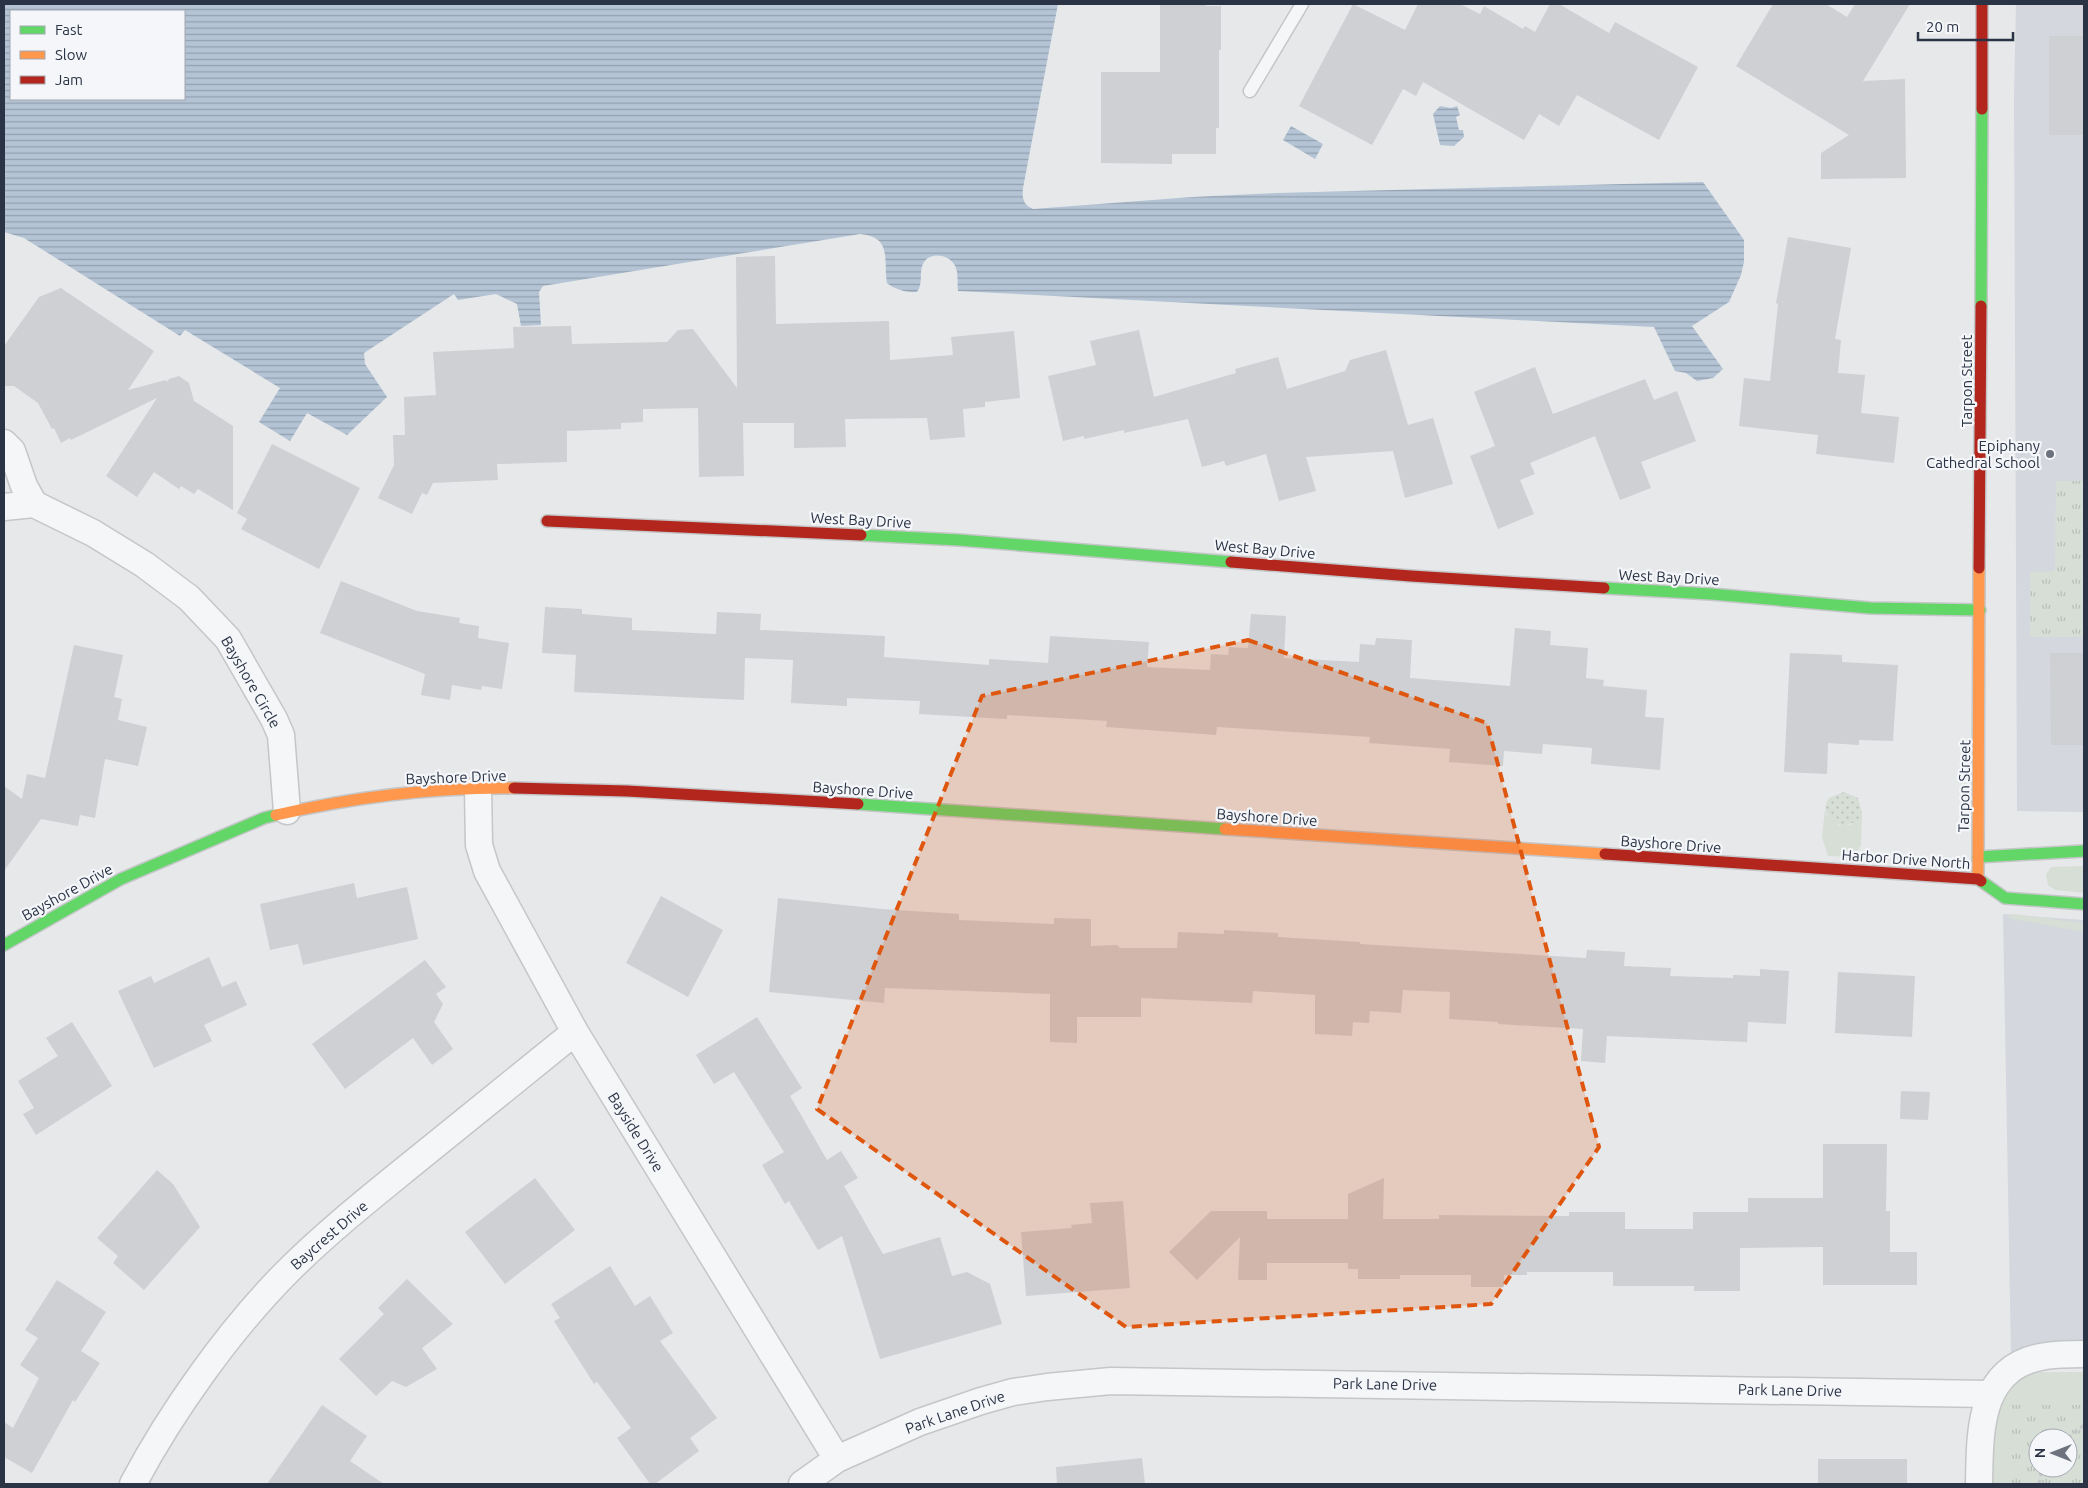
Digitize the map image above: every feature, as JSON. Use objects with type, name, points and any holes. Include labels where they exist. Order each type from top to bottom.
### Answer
[{"type":"street","name":"Tarpon Street","points":[[1978,879],[1982,4]]},
{"type":"street","points":[[4,443],[12,452],[24,486],[34,504],[4,508]]},
{"type":"street","name":"Bayshore Circle","points":[[34,504],[93,533],[145,565],[189,598],[228,638],[274,719],[281,735],[288,812]]},
{"type":"street","name":"West Bay Drive","points":[[547,521],[959,540],[1411,576],[1711,594],[1870,608],[1980,610]]},
{"type":"street","name":"Bayshore Drive","points":[[4,945],[121,879],[242,826],[288,812],[392,794],[478,789],[609,790],[749,797],[1750,864]]},
{"type":"street","name":"Bayside Drive","points":[[478,789],[479,845],[482,859],[575,1032],[837,1460]]},
{"type":"street","name":"Harbor Drive North","points":[[1978,856],[2084,851]]},
{"type":"street","name":"Harbor Drive North","points":[[1750,864],[1978,879],[2005,898],[2084,904]]},
{"type":"street","name":"Baycrest Drive","points":[[133,1484],[190,1391],[245,1318],[287,1272],[337,1225],[575,1032]]},
{"type":"street","points":[[1979,1484],[1979,1442],[1982,1418],[1990,1394],[2000,1380],[2012,1369],[2028,1360],[2046,1356],[2084,1354]]},
{"type":"street","name":"Park Lane Drive","points":[[802,1484],[837,1460],[920,1422],[1013,1392],[1087,1382],[1370,1383],[1990,1394]]},
{"type":"lane","points":[[1250,92],[1302,4]]},
{"type":"highlighted area","points":[[1248,640],[1487,723],[1599,1147],[1491,1304],[1126,1327],[817,1109],[982,696]]},
{"type":"shaded area","name":"Epiphany Cathedral School","points":[[2016,4],[2084,4],[2084,812],[2017,811],[2014,97]]},
{"type":"shaded area","points":[[2003,914],[2084,920],[2084,1352],[2011,1355]]},
{"type":"green space","points":[[2056,481],[2084,481],[2084,637],[2030,637],[2030,572],[2055,571]]},
{"type":"green space","points":[[1844,792],[1858,798],[1862,813],[1857,821],[1845,826],[1835,823],[1826,812],[1826,803],[1829,798]]},
{"type":"green space","points":[[1825,809],[1826,815],[1839,826],[1851,825],[1862,813],[1861,845],[1854,857],[1828,856],[1822,837]]},
{"type":"green space","points":[[2084,866],[2084,893],[2055,890],[2048,885],[2046,875],[2051,867]]},
{"type":"green space","points":[[2013,914],[2084,923],[2084,932],[2007,918]]},
{"type":"green space","points":[[2041,1372],[2084,1372],[2084,1484],[1993,1484],[1993,1443],[1998,1414],[2010,1389],[2027,1376]]},
{"type":"green space","points":[[2006,1405],[2084,1405],[2084,1484],[2005,1484]]},
{"type":"water","points":[[4,4],[1058,4],[1023,188],[1024,201],[1033,209],[1192,197],[1277,193],[1703,182],[1744,240],[1744,262],[1741,275],[1729,302],[1692,326],[1723,369],[1713,378],[1697,381],[1686,373],[1675,371],[1654,327],[958,291],[956,267],[948,258],[939,255],[930,257],[924,262],[917,292],[905,291],[887,283],[882,245],[878,240],[870,236],[860,234],[543,286],[539,292],[541,325],[521,326],[517,304],[496,294],[458,300],[454,294],[364,353],[365,364],[387,397],[347,435],[307,413],[290,441],[259,422],[280,388],[185,330],[180,336],[24,238],[4,232]]},
{"type":"water","points":[[1440,106],[1451,108],[1457,106],[1460,115],[1456,117],[1459,130],[1463,130],[1464,137],[1454,146],[1440,145],[1433,114]]},
{"type":"water","points":[[1291,126],[1323,144],[1315,159],[1283,140]]},
{"type":"building","points":[[1160,4],[1206,4],[1206,6],[1221,6],[1219,128],[1216,128],[1216,154],[1172,154],[1172,164],[1101,163],[1101,72],[1160,72]]},
{"type":"building","points":[[1353,4],[1405,30],[1418,4],[1460,4],[1480,14],[1484,6],[1523,29],[1525,26],[1535,32],[1550,4],[1559,4],[1609,33],[1615,22],[1698,67],[1659,140],[1577,95],[1559,126],[1539,114],[1524,140],[1423,82],[1416,96],[1403,89],[1372,145],[1299,106]]},
{"type":"building","points":[[1773,4],[1826,4],[1847,17],[1855,4],[1910,4],[1863,81],[1905,79],[1906,178],[1821,179],[1821,153],[1849,135],[1736,66]]},
{"type":"building","points":[[2049,36],[2084,36],[2084,135],[2049,135]]},
{"type":"building","points":[[1788,237],[1851,248],[1835,339],[1841,340],[1838,373],[1865,375],[1861,413],[1899,417],[1894,463],[1816,454],[1818,435],[1739,426],[1744,378],[1770,381],[1778,304],[1776,303]]},
{"type":"building","points":[[775,256],[776,324],[889,321],[890,360],[953,355],[951,337],[1014,331],[1020,398],[985,402],[985,407],[963,409],[965,437],[930,440],[927,418],[845,419],[846,447],[794,448],[794,423],[743,423],[744,476],[699,477],[698,408],[643,409],[643,422],[621,423],[621,429],[567,431],[567,462],[497,464],[498,480],[433,483],[427,495],[422,493],[412,514],[378,498],[394,465],[393,435],[405,435],[404,397],[436,395],[433,352],[514,348],[513,327],[571,326],[572,344],[667,342],[678,330],[693,329],[737,388],[736,257]]},
{"type":"building","points":[[61,288],[154,351],[128,390],[166,380],[167,382],[169,379],[179,376],[189,383],[194,401],[233,426],[233,510],[198,489],[194,494],[181,486],[179,489],[154,472],[137,497],[106,476],[157,398],[71,440],[70,438],[61,443],[38,403],[14,386],[4,386],[4,346],[39,297]]},
{"type":"building","points":[[1139,330],[1154,397],[1236,373],[1235,369],[1278,357],[1287,389],[1345,371],[1350,360],[1386,350],[1408,425],[1433,418],[1453,484],[1405,498],[1393,451],[1306,457],[1316,491],[1279,501],[1266,454],[1226,466],[1224,461],[1202,467],[1188,419],[1124,433],[1124,430],[1084,439],[1084,436],[1063,441],[1048,376],[1096,365],[1090,341]]},
{"type":"building","points":[[1535,367],[1553,414],[1645,379],[1654,400],[1677,391],[1696,441],[1641,462],[1651,488],[1620,500],[1595,436],[1530,463],[1535,474],[1520,480],[1534,514],[1498,529],[1470,456],[1495,446],[1474,392]]},
{"type":"building","points":[[272,444],[360,488],[319,569],[241,529],[247,519],[237,513]]},
{"type":"building","points":[[341,581],[417,611],[460,618],[459,623],[479,626],[478,638],[509,643],[502,689],[482,686],[481,690],[452,685],[450,700],[421,695],[425,674],[320,633]]},
{"type":"building","points":[[545,607],[582,609],[582,614],[632,618],[632,630],[716,634],[717,612],[761,614],[760,630],[885,636],[884,657],[989,665],[989,659],[1048,663],[1050,636],[1149,642],[1147,667],[1210,670],[1211,654],[1228,655],[1229,647],[1248,648],[1251,614],[1286,616],[1284,658],[1359,662],[1360,644],[1375,645],[1376,638],[1412,640],[1410,678],[1510,686],[1515,628],[1551,631],[1550,645],[1588,648],[1586,678],[1604,680],[1603,686],[1647,690],[1645,717],[1664,718],[1660,770],[1591,764],[1592,748],[1543,744],[1542,754],[1504,751],[1503,766],[1449,762],[1450,749],[1369,743],[1370,737],[1217,727],[1216,735],[1106,727],[1107,721],[1007,715],[1007,719],[919,714],[920,701],[847,698],[847,706],[791,703],[793,660],[745,658],[744,700],[574,692],[576,655],[542,653]]},
{"type":"building","points":[[74,645],[123,655],[114,697],[122,699],[118,720],[147,727],[138,766],[105,759],[95,818],[80,815],[78,826],[41,819],[4,871],[4,786],[22,799],[27,774],[45,778]]},
{"type":"building","points":[[1790,653],[1842,655],[1842,662],[1898,665],[1893,741],[1859,740],[1859,745],[1828,743],[1827,774],[1784,772]]},
{"type":"building","points":[[2050,653],[2084,653],[2084,745],[2051,745]]},
{"type":"building","points":[[354,883],[357,898],[407,887],[418,939],[303,965],[298,944],[270,950],[260,904]]},
{"type":"building","points":[[661,896],[723,930],[688,997],[626,963]]},
{"type":"building","points":[[778,898],[882,909],[959,914],[959,920],[1054,924],[1054,918],[1091,919],[1091,946],[1117,945],[1120,948],[1177,948],[1178,932],[1224,934],[1224,930],[1278,933],[1278,937],[1360,942],[1360,944],[1586,958],[1587,950],[1625,952],[1624,966],[1671,968],[1670,976],[1733,978],[1733,975],[1760,976],[1760,969],[1789,971],[1786,1024],[1748,1022],[1747,1042],[1607,1036],[1605,1063],[1581,1061],[1583,1029],[1449,1019],[1450,992],[1403,990],[1401,1013],[1370,1011],[1369,1023],[1353,1022],[1352,1036],[1315,1034],[1315,995],[1253,991],[1252,1003],[1141,998],[1141,1017],[1077,1017],[1077,1043],[1050,1042],[1050,994],[885,988],[884,1003],[769,992]]},
{"type":"building","points":[[209,957],[222,987],[236,981],[247,1005],[204,1025],[212,1041],[154,1068],[118,991],[151,976],[154,983]]},
{"type":"building","points":[[425,960],[446,987],[436,994],[443,1004],[434,1022],[453,1049],[432,1065],[413,1038],[345,1089],[312,1044]]},
{"type":"building","points":[[1838,972],[1915,976],[1912,1037],[1835,1033]]},
{"type":"building","points":[[757,1017],[802,1088],[790,1096],[827,1160],[841,1151],[858,1178],[844,1186],[883,1254],[940,1237],[952,1276],[967,1272],[990,1284],[1002,1324],[880,1359],[842,1236],[818,1250],[789,1201],[785,1204],[762,1165],[784,1152],[734,1072],[714,1084],[696,1055]]},
{"type":"building","points":[[72,1022],[112,1086],[36,1135],[23,1114],[34,1108],[18,1081],[58,1056],[46,1038]]},
{"type":"building","points":[[1901,1091],[1930,1092],[1928,1120],[1900,1119]]},
{"type":"building","points":[[1823,1144],[1887,1144],[1886,1211],[1890,1211],[1890,1252],[1917,1252],[1917,1285],[1823,1285],[1823,1247],[1740,1248],[1740,1291],[1694,1291],[1694,1286],[1613,1286],[1613,1272],[1527,1272],[1527,1275],[1504,1275],[1504,1287],[1471,1287],[1471,1275],[1400,1275],[1400,1279],[1358,1279],[1358,1269],[1348,1269],[1348,1263],[1267,1263],[1267,1280],[1238,1280],[1240,1237],[1197,1280],[1169,1252],[1211,1211],[1267,1211],[1267,1219],[1348,1219],[1348,1194],[1384,1178],[1383,1219],[1439,1219],[1439,1215],[1569,1216],[1569,1212],[1625,1212],[1625,1229],[1693,1229],[1693,1212],[1748,1212],[1748,1198],[1823,1198]]},
{"type":"building","points":[[157,1170],[173,1184],[200,1227],[144,1290],[113,1263],[118,1256],[97,1238]]},
{"type":"building","points":[[535,1178],[575,1230],[505,1284],[465,1232]]},
{"type":"building","points":[[1123,1201],[1130,1288],[1026,1296],[1021,1232],[1072,1228],[1071,1225],[1092,1223],[1090,1203]]},
{"type":"building","points":[[610,1266],[635,1306],[650,1296],[673,1333],[660,1341],[717,1418],[690,1438],[699,1451],[655,1484],[650,1484],[617,1438],[631,1428],[597,1382],[594,1384],[554,1321],[560,1318],[551,1304]]},
{"type":"building","points":[[407,1279],[453,1324],[422,1348],[437,1369],[406,1387],[392,1381],[376,1396],[339,1359],[384,1314],[378,1308]]},
{"type":"building","points":[[57,1280],[106,1312],[81,1351],[100,1363],[75,1402],[73,1400],[32,1473],[4,1457],[4,1422],[13,1428],[39,1378],[20,1365],[38,1338],[25,1330]]},
{"type":"building","points":[[322,1405],[367,1436],[350,1461],[384,1484],[267,1484]]},
{"type":"building","points":[[1142,1458],[1145,1484],[1057,1484],[1056,1467]]},
{"type":"building","points":[[1818,1459],[1907,1459],[1907,1484],[1818,1484]]},
{"type":"traffic: fast","points":[[1981,306],[1982,109]]},
{"type":"traffic: fast","points":[[861,535],[959,540],[1231,562]]},
{"type":"traffic: fast","points":[[1604,588],[1711,594],[1870,608],[1980,610]]},
{"type":"traffic: fast","points":[[858,804],[1225,829]]},
{"type":"traffic: fast","points":[[4,945],[121,879],[264,818],[276,815]]},
{"type":"traffic: fast","points":[[1978,857],[2084,851]]},
{"type":"traffic: fast","points":[[1981,881],[2005,898],[2084,904]]},
{"type":"traffic: slow","points":[[1978,879],[1979,568]]},
{"type":"traffic: slow","points":[[276,815],[394,794],[454,789],[514,788]]},
{"type":"traffic: slow","points":[[1225,829],[1605,854]]},
{"type":"traffic: jam","points":[[1982,4],[1982,109]]},
{"type":"traffic: jam","points":[[1979,568],[1981,306]]},
{"type":"traffic: jam","points":[[547,521],[861,535]]},
{"type":"traffic: jam","points":[[1231,562],[1604,588]]},
{"type":"traffic: jam","points":[[514,788],[627,791],[858,804]]},
{"type":"traffic: jam","points":[[1605,854],[1978,879],[1981,881]]},
{"type":"place","name":"Epiphany Cathedral School","points":[[2050,454]]}]
